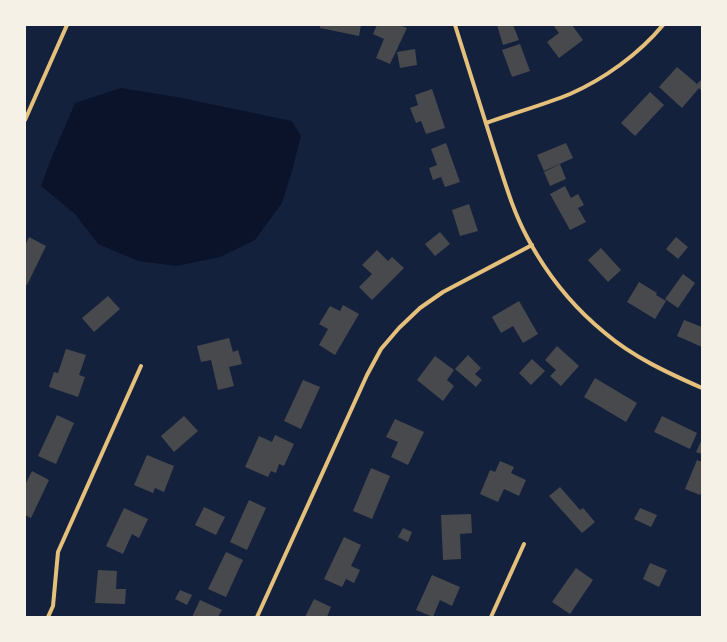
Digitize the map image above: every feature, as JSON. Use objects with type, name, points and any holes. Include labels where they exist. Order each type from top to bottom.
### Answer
[{"type":"street","points":[[25,120],[67,25]]},
{"type":"street","points":[[455,25],[510,198],[527,237],[549,272],[574,304],[605,334],[639,357],[702,388]]},
{"type":"street","points":[[486,123],[570,94],[601,77],[631,57],[657,32],[662,25]]},
{"type":"street","points":[[258,617],[366,375],[381,349],[399,328],[420,308],[443,292],[532,245]]},
{"type":"street","points":[[48,617],[53,606],[58,552],[141,366]]},
{"type":"street","points":[[491,617],[524,544]]},
{"type":"water","points":[[121,88],[177,97],[292,121],[301,136],[292,171],[282,203],[255,240],[220,257],[176,266],[138,261],[98,244],[75,214],[41,186],[75,103]]},
{"type":"building","points":[[320,25],[361,25],[359,36],[320,28]]},
{"type":"building","points":[[377,25],[399,25],[407,28],[390,64],[376,58],[384,39],[373,34]]},
{"type":"building","points":[[497,25],[513,25],[519,40],[503,45]]},
{"type":"building","points":[[553,25],[572,25],[583,40],[559,58],[547,42],[559,33]]},
{"type":"building","points":[[520,44],[530,71],[512,77],[502,50]]},
{"type":"building","points":[[415,49],[417,65],[400,68],[397,52]]},
{"type":"building","points":[[677,67],[697,84],[702,79],[702,91],[699,88],[682,108],[659,87]]},
{"type":"building","points":[[432,89],[445,128],[426,134],[421,121],[416,123],[410,108],[418,105],[415,95]]},
{"type":"building","points":[[650,92],[664,105],[635,136],[621,123]]},
{"type":"building","points":[[446,143],[460,182],[445,187],[441,177],[433,180],[429,168],[437,165],[431,149]]},
{"type":"building","points":[[566,143],[573,158],[544,171],[537,155]]},
{"type":"building","points":[[560,164],[566,179],[550,186],[544,172]]},
{"type":"building","points":[[565,186],[571,198],[578,194],[584,205],[578,208],[586,222],[570,230],[550,194]]},
{"type":"building","points":[[469,204],[478,231],[460,236],[452,210]]},
{"type":"building","points":[[440,232],[450,244],[435,256],[425,244]]},
{"type":"building","points":[[29,237],[46,246],[27,285],[25,284],[25,246]]},
{"type":"building","points":[[676,237],[688,247],[678,259],[666,249]]},
{"type":"building","points":[[601,248],[621,270],[608,282],[588,260]]},
{"type":"building","points":[[377,250],[388,261],[392,257],[404,268],[372,300],[359,287],[372,274],[362,265]]},
{"type":"building","points":[[683,274],[695,283],[678,308],[665,299]]},
{"type":"building","points":[[639,282],[657,293],[656,295],[666,301],[655,319],[627,302]]},
{"type":"building","points":[[108,296],[120,309],[94,332],[82,318]]},
{"type":"building","points":[[519,301],[538,334],[523,343],[513,326],[501,333],[492,317]]},
{"type":"building","points":[[343,305],[359,314],[335,355],[319,345],[328,329],[319,324],[330,306],[340,311]]},
{"type":"building","points":[[684,320],[702,327],[702,347],[677,336]]},
{"type":"building","points":[[229,338],[233,352],[238,350],[242,364],[229,367],[234,386],[218,390],[211,360],[201,362],[197,346]]},
{"type":"building","points":[[557,346],[579,366],[561,386],[550,376],[556,370],[545,360]]},
{"type":"building","points":[[66,349],[86,355],[79,375],[85,377],[78,397],[49,387],[54,372],[58,373]]},
{"type":"building","points":[[468,355],[481,368],[475,374],[482,380],[476,387],[455,369]]},
{"type":"building","points":[[435,356],[454,370],[447,380],[454,386],[443,401],[417,380]]},
{"type":"building","points":[[532,359],[545,371],[531,385],[519,373]]},
{"type":"building","points":[[595,378],[637,403],[626,422],[584,397]]},
{"type":"building","points":[[303,380],[320,387],[301,429],[284,421]]},
{"type":"building","points":[[57,415],[74,423],[56,464],[38,456]]},
{"type":"building","points":[[184,416],[198,431],[174,452],[161,436]]},
{"type":"building","points":[[662,416],[697,433],[690,449],[654,432]]},
{"type":"building","points":[[395,419],[424,432],[408,465],[391,457],[398,442],[386,437]]},
{"type":"building","points":[[275,435],[294,444],[284,466],[279,464],[276,473],[271,471],[268,477],[245,467],[259,436],[272,442]]},
{"type":"building","points":[[702,439],[702,454],[696,452]]},
{"type":"building","points":[[147,455],[174,466],[164,492],[155,488],[153,493],[134,485]]},
{"type":"building","points":[[697,460],[702,462],[702,491],[700,495],[685,489]]},
{"type":"building","points":[[500,461],[514,467],[511,473],[526,480],[519,496],[504,489],[498,502],[480,494],[490,470],[495,472]]},
{"type":"building","points":[[371,468],[390,476],[372,519],[353,511]]},
{"type":"building","points":[[32,471],[49,480],[31,518],[25,515],[25,485]]},
{"type":"building","points":[[560,487],[580,510],[583,508],[595,522],[582,533],[549,496]]},
{"type":"building","points":[[249,500],[266,508],[247,550],[230,542]]},
{"type":"building","points":[[204,507],[225,517],[216,535],[195,525]]},
{"type":"building","points":[[124,508],[148,519],[139,538],[132,534],[123,554],[106,546]]},
{"type":"building","points":[[640,508],[657,515],[651,527],[634,519]]},
{"type":"building","points":[[471,514],[472,533],[460,534],[461,559],[443,560],[441,515]]},
{"type":"building","points":[[403,528],[412,532],[408,542],[398,537]]},
{"type":"building","points":[[344,537],[361,545],[351,566],[360,570],[354,583],[346,579],[342,587],[324,579]]},
{"type":"building","points":[[226,552],[243,560],[226,597],[208,589]]},
{"type":"building","points":[[650,563],[667,570],[659,587],[643,579]]},
{"type":"building","points":[[576,568],[593,580],[570,614],[552,602]]},
{"type":"building","points":[[98,570],[117,571],[116,589],[126,589],[125,604],[95,603]]},
{"type":"building","points":[[432,575],[460,587],[452,606],[440,600],[433,617],[416,610]]},
{"type":"building","points":[[180,590],[192,595],[187,605],[175,599]]},
{"type":"building","points":[[314,599],[331,607],[327,617],[305,617]]},
{"type":"building","points":[[200,600],[222,610],[218,617],[192,617]]}]
